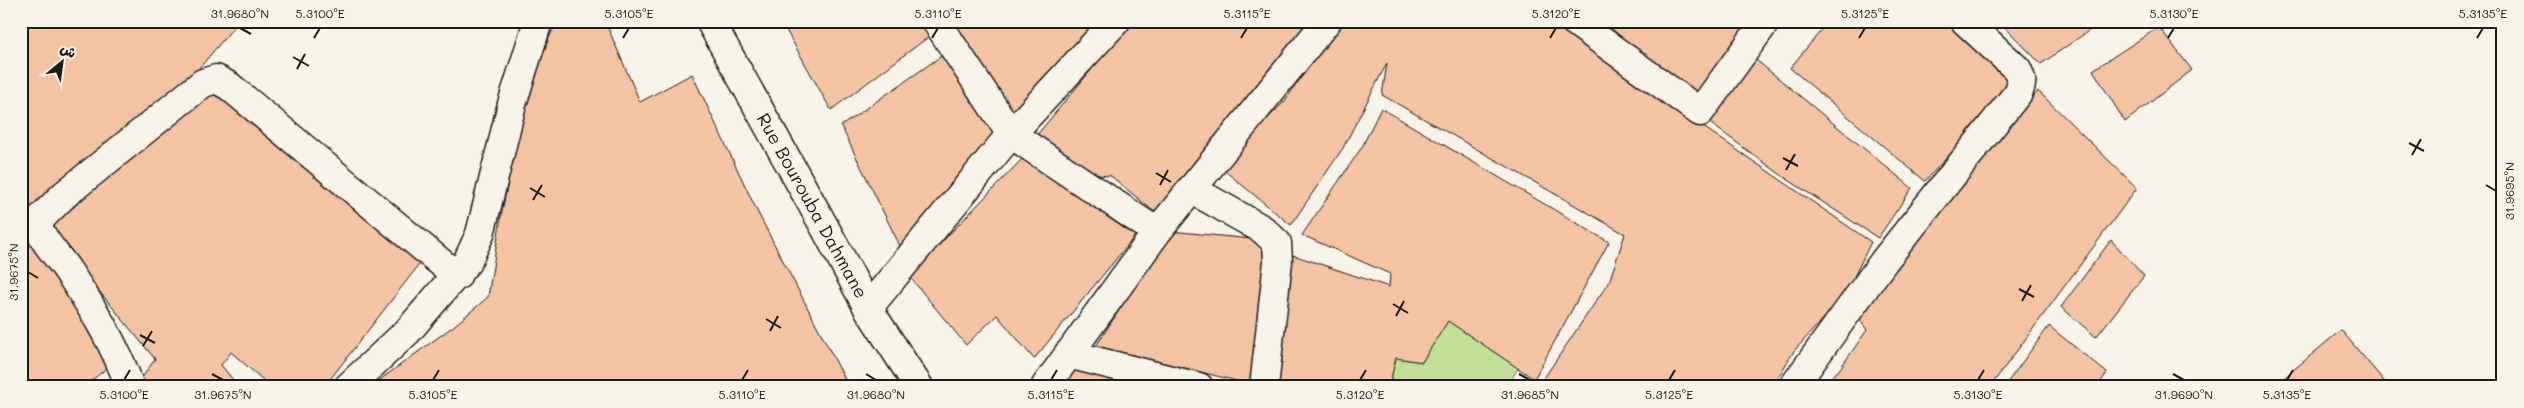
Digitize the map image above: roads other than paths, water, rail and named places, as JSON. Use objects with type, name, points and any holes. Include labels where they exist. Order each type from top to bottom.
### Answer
[{"type":"street","points":[[348,387],[408,331],[467,262],[480,234],[512,104],[538,21]]},
{"type":"street","name":"Rue Bourouba Dahmane","points":[[710,21],[868,308],[919,387]]},
{"type":"street","points":[[936,21],[1011,134],[1157,232]]},
{"type":"street","points":[[868,308],[1011,134],[1116,21]]},
{"type":"street","points":[[1044,387],[1157,232],[1327,21]]},
{"type":"street","points":[[1574,21],[1700,112],[1766,21]]},
{"type":"street","points":[[1793,387],[1884,261],[2018,93],[2022,85],[2022,78],[2017,69],[1965,21]]},
{"type":"street","points":[[130,387],[118,354],[68,272],[41,235],[38,227],[41,218],[64,195],[203,83],[216,79],[229,86],[456,276]]},
{"type":"street","points":[[1191,189],[1262,229],[1276,243],[1278,261],[1264,387]]},
{"type":"street","points":[[1068,354],[1199,387]]}]
